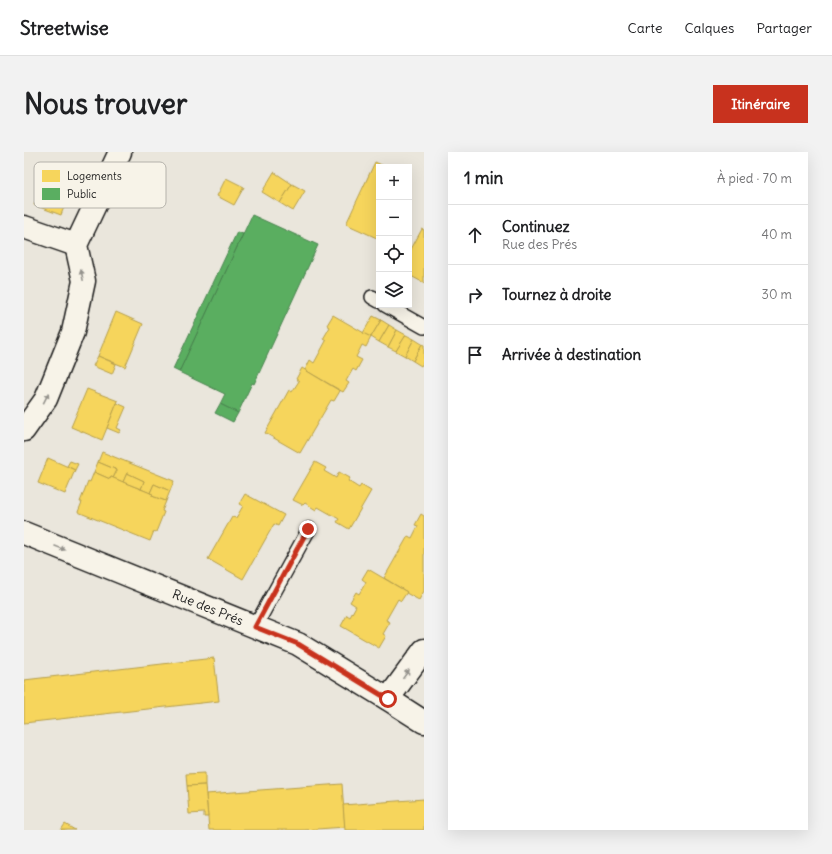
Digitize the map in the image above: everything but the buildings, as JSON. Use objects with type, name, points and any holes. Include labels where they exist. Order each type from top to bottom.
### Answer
[{"type":"street","points":[[115,162],[120,152]]},
{"type":"street","points":[[24,430],[46,399],[73,332],[84,281],[76,245],[94,208]]},
{"type":"street","points":[[24,227],[76,245]]},
{"type":"street","name":"Rue des Prés","points":[[24,533],[298,644],[424,722]]},
{"type":"street","points":[[388,699],[424,650]]},
{"type":"lane","points":[[390,308],[424,327]]},
{"type":"lane","points":[[255,627],[308,529]]},
{"type":"route","points":[[308,529],[255,627],[298,644],[388,699]]}]
